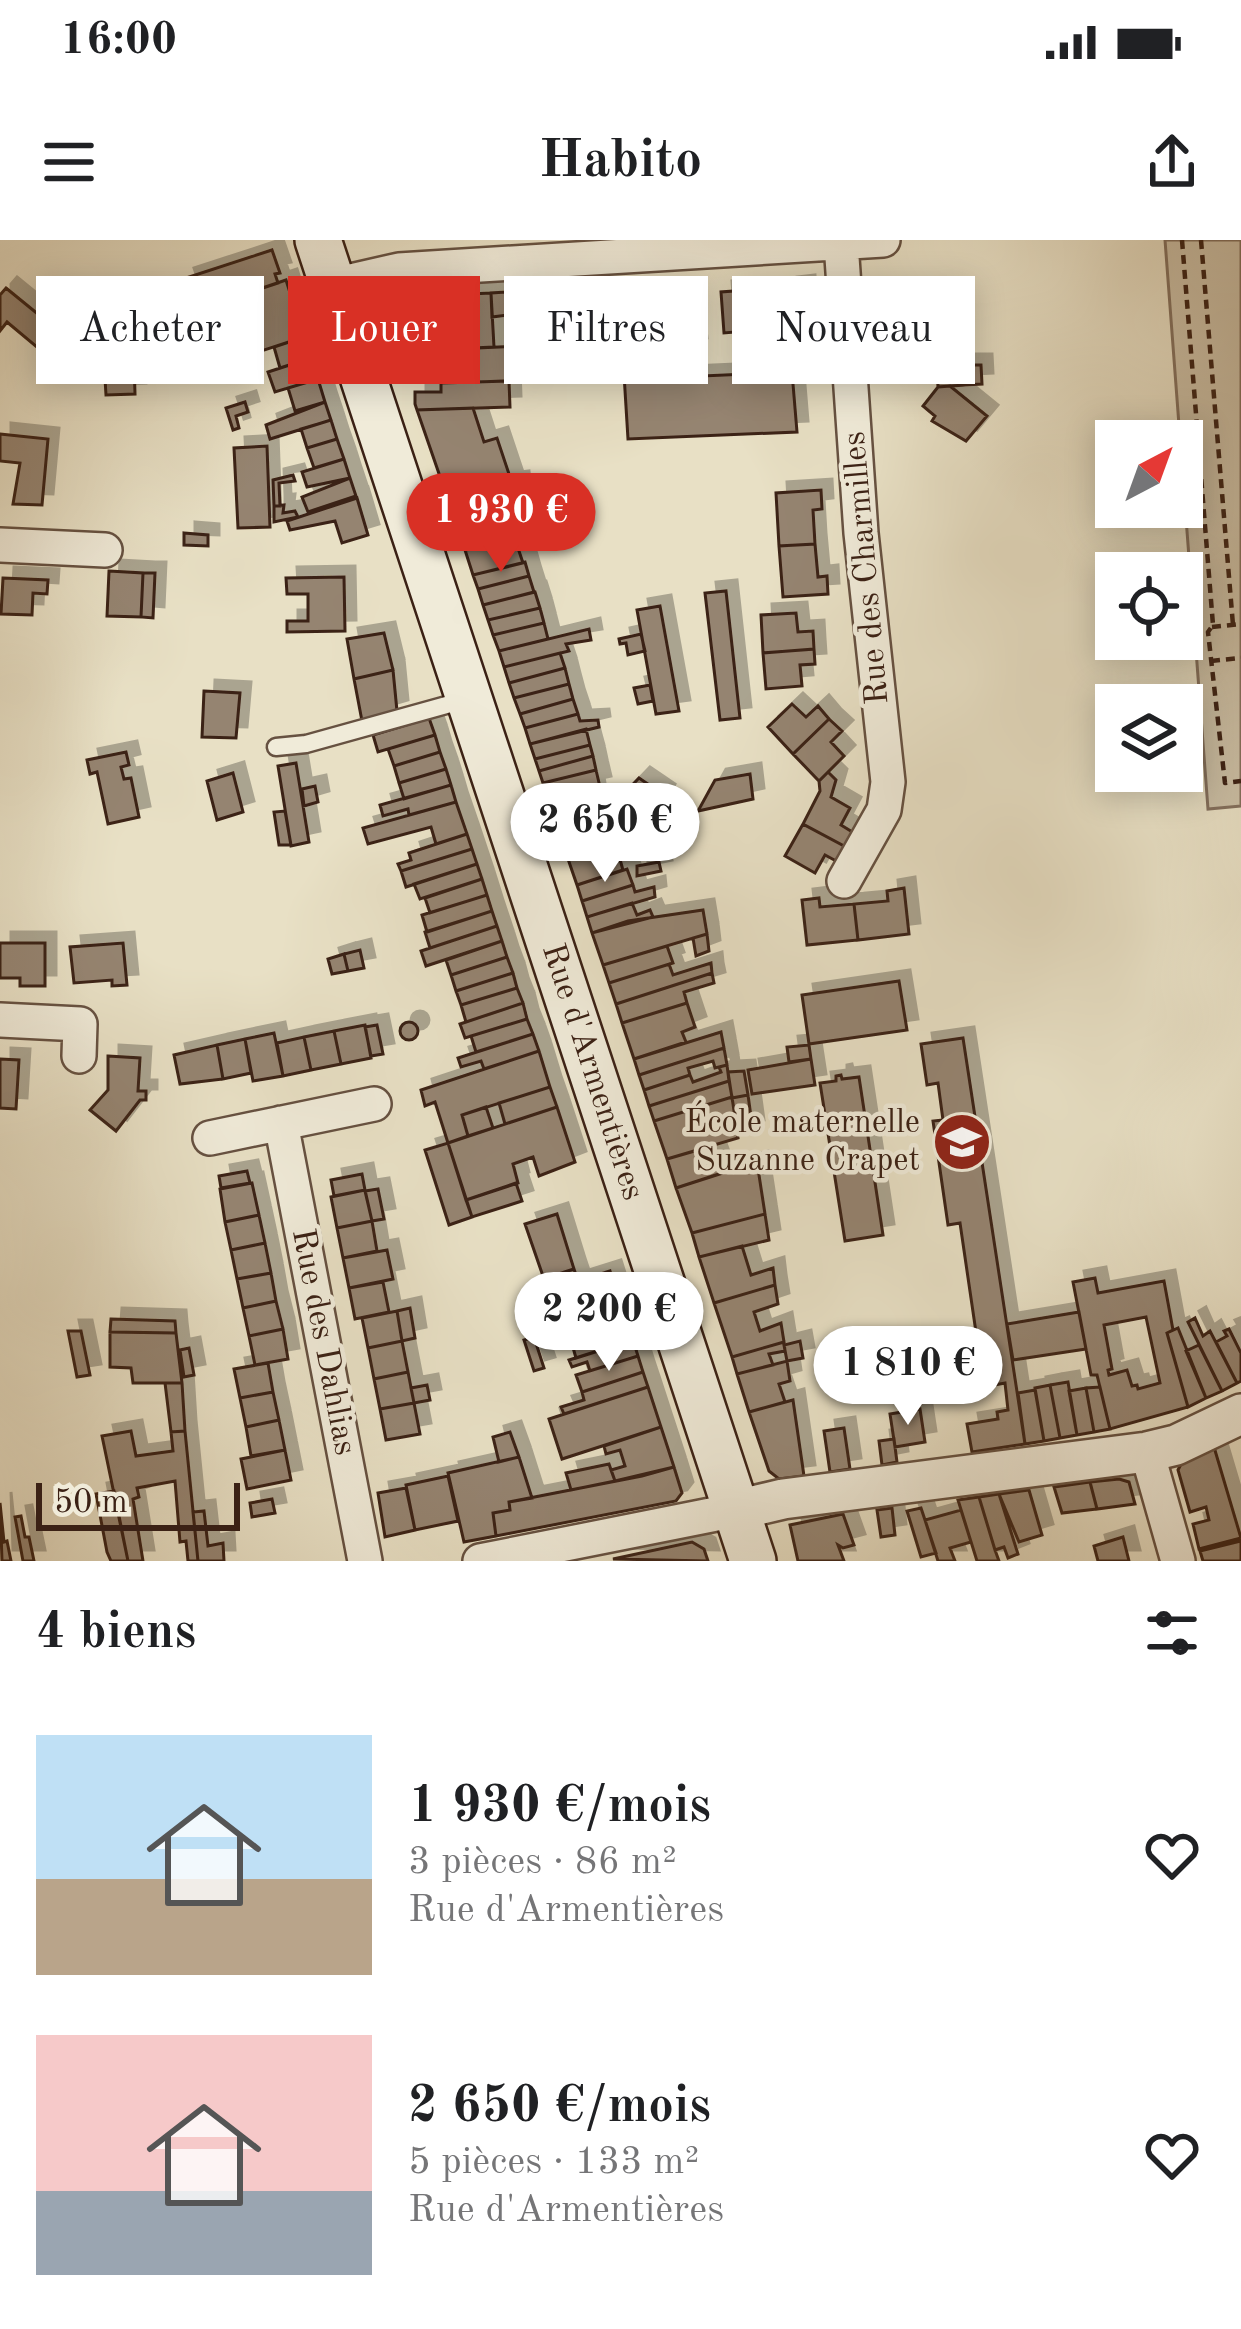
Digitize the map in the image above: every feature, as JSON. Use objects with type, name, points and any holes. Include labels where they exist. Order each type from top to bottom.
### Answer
[{"type":"main road","name":"Rue d'Armentières","points":[[318,240],[330,276]]},
{"type":"main road","name":"Rue d'Armentières","points":[[366,384],[753,1561]]},
{"type":"street","points":[[373,276],[399,270],[884,240]]},
{"type":"street","name":"Rue des Charmilles","points":[[841,243],[860,520],[888,782],[884,810],[844,881]]},
{"type":"street","points":[[0,544],[105,550]]},
{"type":"street","points":[[0,1020],[80,1024],[79,1056]]},
{"type":"street","points":[[210,1138],[374,1104]]},
{"type":"street","name":"Rue des Dahlias","points":[[281,1123],[365,1561]]},
{"type":"street","points":[[480,1561],[783,1499],[1147,1452],[1176,1445],[1241,1414]]},
{"type":"street","points":[[1147,1452],[1178,1561]]},
{"type":"lane","points":[[276,747],[469,699]]},
{"type":"path","points":[[1182,240],[1211,661],[1225,783],[1241,782]]},
{"type":"path","points":[[1202,240],[1237,624],[1212,627]]},
{"type":"path","points":[[1211,661],[1241,658]]},
{"type":"shaded area","points":[[1165,240],[1241,240],[1241,806],[1208,809],[1203,684],[1199,684],[1197,660],[1203,660],[1203,552],[1189,552],[1187,528],[1203,528],[1203,420],[1179,420]]},
{"type":"building","points":[[272,250],[280,273],[275,274],[278,283],[264,288],[264,276],[192,276]]},
{"type":"building","points":[[286,280],[288,286],[288,342],[264,350],[264,287]]},
{"type":"building","points":[[6,288],[36,312],[36,346],[7,322],[0,331],[0,295]]},
{"type":"building","points":[[732,291],[732,332],[724,333],[721,292]]},
{"type":"building","points":[[504,292],[504,316],[492,317],[491,293]]},
{"type":"building","points":[[491,293],[494,347],[480,348],[480,294]]},
{"type":"building","points":[[288,342],[288,365],[280,368],[274,347]]},
{"type":"building","points":[[504,347],[504,381],[480,382],[480,348]]},
{"type":"building","points":[[288,365],[288,384],[301,384],[275,392],[268,372]]},
{"type":"building","points":[[975,365],[981,365],[982,384],[964,385],[975,384]]},
{"type":"building","points":[[732,375],[732,384],[793,384],[797,432],[628,439],[625,384],[708,384],[708,376]]},
{"type":"building","points":[[105,384],[135,384],[135,394],[106,395]]},
{"type":"building","points":[[320,384],[325,402],[295,411],[288,388]]},
{"type":"building","points":[[441,384],[509,384],[510,407],[417,410],[415,392],[441,392]]},
{"type":"building","points":[[950,386],[987,416],[966,441],[932,421],[935,416],[923,406],[938,387]]},
{"type":"building","points":[[245,402],[248,412],[236,416],[239,428],[233,430],[226,408]]},
{"type":"building","points":[[325,402],[331,420],[270,439],[266,425]]},
{"type":"building","points":[[473,408],[484,442],[497,438],[512,483],[445,491],[417,410]]},
{"type":"building","points":[[331,420],[337,439],[307,448],[301,429]]},
{"type":"building","points":[[0,434],[48,439],[42,505],[13,504],[20,463],[0,461]]},
{"type":"building","points":[[337,439],[344,459],[314,468],[307,448]]},
{"type":"building","points":[[267,446],[270,527],[238,528],[234,448]]},
{"type":"building","points":[[344,459],[350,478],[307,487],[302,472]]},
{"type":"building","points":[[293,475],[295,481],[279,483],[280,506],[274,506],[273,480]]},
{"type":"building","points":[[350,478],[356,496],[308,512],[302,497]]},
{"type":"building","points":[[518,482],[520,502],[452,511],[445,491]]},
{"type":"building","points":[[821,490],[822,509],[813,510],[815,544],[779,546],[776,493]]},
{"type":"building","points":[[357,498],[368,535],[342,543],[335,521],[290,530],[287,521]]},
{"type":"building","points":[[525,502],[529,522],[458,531],[452,511]]},
{"type":"building","points":[[284,505],[283,513],[295,511],[298,517],[274,522],[274,506]]},
{"type":"building","points":[[545,520],[546,538],[465,550],[458,531]]},
{"type":"building","points":[[184,533],[208,535],[208,546],[184,545]]},
{"type":"building","points":[[535,540],[536,546],[518,548],[523,563],[473,575],[465,550]]},
{"type":"building","points":[[815,544],[818,577],[827,576],[828,594],[783,597],[779,546]]},
{"type":"building","points":[[525,562],[529,576],[478,589],[473,575]]},
{"type":"building","points":[[109,571],[143,573],[141,617],[107,616]]},
{"type":"building","points":[[143,573],[155,573],[153,618],[141,617]]},
{"type":"building","points":[[529,576],[534,592],[483,605],[478,589]]},
{"type":"building","points":[[344,577],[345,631],[287,632],[287,621],[308,621],[308,594],[287,594],[286,578]]},
{"type":"building","points":[[3,578],[48,580],[47,594],[33,593],[32,615],[1,614]]},
{"type":"building","points":[[726,591],[740,718],[720,720],[705,593]]},
{"type":"building","points":[[535,592],[540,608],[488,620],[483,605]]},
{"type":"building","points":[[660,606],[679,711],[656,714],[637,610]]},
{"type":"building","points":[[540,608],[544,623],[493,635],[488,620]]},
{"type":"building","points":[[796,613],[798,632],[813,631],[814,649],[763,653],[761,615]]},
{"type":"building","points":[[544,623],[548,639],[499,651],[493,635]]},
{"type":"building","points":[[589,629],[591,640],[566,644],[569,651],[504,667],[499,651]]},
{"type":"building","points":[[384,633],[393,670],[354,679],[347,639]]},
{"type":"building","points":[[641,634],[645,651],[628,655],[626,643],[620,644],[619,639]]},
{"type":"building","points":[[814,649],[815,664],[800,665],[802,686],[766,689],[763,653]]},
{"type":"building","points":[[560,653],[565,668],[509,683],[504,667]]},
{"type":"building","points":[[565,668],[569,684],[514,698],[509,683]]},
{"type":"building","points":[[393,670],[397,711],[362,721],[354,679]]},
{"type":"building","points":[[569,684],[573,699],[520,714],[514,698]]},
{"type":"building","points":[[650,685],[653,701],[638,704],[634,688]]},
{"type":"building","points":[[204,691],[240,693],[236,738],[202,737]]},
{"type":"building","points":[[573,699],[578,714],[525,728],[520,714]]},
{"type":"building","points":[[792,704],[806,717],[818,706],[829,719],[793,754],[768,727]]},
{"type":"building","points":[[578,714],[580,721],[598,720],[599,727],[530,744],[525,728]]},
{"type":"building","points":[[429,718],[435,735],[378,752],[373,735]]},
{"type":"building","points":[[829,719],[842,731],[831,742],[844,756],[819,781],[793,754]]},
{"type":"building","points":[[586,729],[590,745],[535,759],[530,744]]},
{"type":"building","points":[[435,735],[440,752],[394,766],[388,749]]},
{"type":"building","points":[[590,745],[593,756],[539,771],[535,759]]},
{"type":"building","points":[[126,752],[129,765],[121,767],[124,779],[131,778],[139,817],[108,824],[97,772],[90,774],[87,760]]},
{"type":"building","points":[[440,752],[446,769],[399,783],[394,766]]},
{"type":"building","points":[[593,756],[596,770],[543,783],[539,771]]},
{"type":"building","points":[[296,763],[309,842],[291,846],[278,766]]},
{"type":"building","points":[[446,769],[451,785],[404,799],[399,783]]},
{"type":"building","points":[[596,770],[600,787],[548,798],[543,783]]},
{"type":"building","points":[[828,772],[836,780],[831,797],[850,808],[841,825],[854,833],[846,847],[803,824],[820,791],[819,781]]},
{"type":"building","points":[[233,773],[243,812],[217,820],[207,781]]},
{"type":"building","points":[[750,774],[753,799],[698,811],[715,780]]},
{"type":"building","points":[[639,778],[664,795],[658,807],[670,813],[655,843],[619,856],[623,870],[577,885],[558,830],[608,820],[605,804],[616,802]]},
{"type":"building","points":[[451,785],[456,802],[409,815],[408,809],[383,816],[380,805]]},
{"type":"building","points":[[315,786],[318,802],[304,806],[302,789]]},
{"type":"building","points":[[593,788],[596,806],[553,814],[548,798]]},
{"type":"building","points":[[456,802],[467,834],[436,844],[431,827],[368,844],[363,828]]},
{"type":"building","points":[[605,804],[608,820],[558,830],[553,814]]},
{"type":"building","points":[[285,811],[291,845],[279,845],[274,812]]},
{"type":"building","points":[[803,824],[846,847],[838,862],[825,855],[815,873],[785,856]]},
{"type":"building","points":[[467,834],[472,849],[401,871],[398,864],[411,860],[409,853]]},
{"type":"building","points":[[472,849],[477,864],[406,887],[401,871]]},
{"type":"building","points":[[659,862],[661,871],[637,876],[637,866]]},
{"type":"building","points":[[477,864],[482,879],[420,899],[414,884]]},
{"type":"building","points":[[627,869],[633,885],[582,901],[577,885]]},
{"type":"building","points":[[482,879],[487,895],[430,913],[425,898]]},
{"type":"building","points":[[633,885],[635,892],[654,887],[655,897],[587,917],[582,901]]},
{"type":"building","points":[[904,888],[909,934],[858,940],[854,904],[888,901],[887,891]]},
{"type":"building","points":[[487,895],[492,911],[427,932],[422,915]]},
{"type":"building","points":[[819,898],[820,907],[854,904],[858,940],[807,945],[802,900]]},
{"type":"building","points":[[632,903],[637,915],[650,910],[653,917],[592,933],[587,917]]},
{"type":"building","points":[[703,910],[707,934],[603,965],[592,933],[628,921]]},
{"type":"building","points":[[492,911],[497,926],[430,948],[425,932]]},
{"type":"building","points":[[497,926],[502,941],[426,966],[421,951]]},
{"type":"building","points":[[707,934],[709,951],[696,956],[693,938]]},
{"type":"building","points":[[502,941],[507,957],[451,975],[446,960]]},
{"type":"building","points":[[0,943],[45,943],[45,986],[20,986],[20,978],[0,978]]},
{"type":"building","points":[[123,943],[127,985],[112,986],[112,980],[74,983],[70,947]]},
{"type":"building","points":[[667,946],[673,963],[609,983],[603,965]]},
{"type":"building","points":[[360,950],[364,968],[348,971],[344,954]]},
{"type":"building","points":[[344,954],[348,971],[332,974],[328,959]]},
{"type":"building","points":[[507,957],[513,973],[456,991],[451,975]]},
{"type":"building","points":[[711,963],[712,973],[616,1004],[609,983],[669,964],[673,975]]},
{"type":"building","points":[[513,973],[517,988],[461,1005],[456,991]]},
{"type":"building","points":[[712,973],[714,983],[684,992],[687,1003],[622,1023],[616,1004]]},
{"type":"building","points":[[899,981],[907,1030],[809,1044],[802,995]]},
{"type":"building","points":[[517,988],[523,1003],[466,1022],[461,1005]]},
{"type":"building","points":[[523,1003],[527,1019],[465,1038],[460,1024]]},
{"type":"building","points":[[687,1003],[695,1027],[682,1032],[686,1042],[634,1059],[622,1023]]},
{"type":"building","points":[[527,1019],[533,1034],[476,1052],[471,1036]]},
{"type":"building","points":[[409,1022],[418,1031],[409,1040],[400,1031]]},
{"type":"building","points":[[365,1025],[371,1058],[341,1064],[334,1031]]},
{"type":"building","points":[[377,1025],[383,1054],[371,1056],[365,1027]]},
{"type":"building","points":[[334,1031],[341,1064],[311,1070],[304,1037]]},
{"type":"building","points":[[721,1032],[724,1048],[639,1075],[634,1059]]},
{"type":"building","points":[[274,1033],[283,1076],[253,1081],[245,1039]]},
{"type":"building","points":[[533,1034],[539,1051],[484,1069],[481,1061],[461,1067],[458,1058]]},
{"type":"building","points":[[304,1037],[311,1070],[283,1076],[277,1043]]},
{"type":"building","points":[[963,1038],[1025,1444],[972,1452],[967,1424],[998,1419],[997,1412],[1008,1410],[1005,1383],[984,1387],[960,1223],[948,1225],[933,1121],[943,1120],[938,1083],[927,1085],[921,1044]]},
{"type":"building","points":[[245,1039],[251,1073],[223,1079],[217,1045]]},
{"type":"building","points":[[217,1045],[223,1079],[180,1084],[174,1055]]},
{"type":"building","points":[[809,1045],[811,1059],[789,1062],[787,1047]]},
{"type":"building","points":[[724,1048],[727,1065],[715,1068],[713,1061],[688,1068],[690,1075],[644,1090],[639,1075]]},
{"type":"building","points":[[539,1051],[550,1087],[462,1115],[468,1136],[448,1143],[435,1102],[425,1106],[421,1090]]},
{"type":"building","points":[[108,1056],[140,1058],[138,1091],[146,1091],[146,1100],[140,1100],[116,1131],[90,1110],[108,1090]]},
{"type":"building","points":[[0,1059],[19,1060],[16,1109],[0,1108]]},
{"type":"building","points":[[811,1059],[815,1085],[752,1094],[748,1070]]},
{"type":"building","points":[[727,1065],[729,1081],[649,1106],[644,1090],[690,1075],[693,1082]]},
{"type":"building","points":[[744,1071],[748,1095],[732,1098],[728,1072]]},
{"type":"building","points":[[841,1075],[842,1079],[859,1077],[883,1235],[845,1241],[820,1083],[836,1081]]},
{"type":"building","points":[[729,1081],[732,1097],[654,1121],[649,1106]]},
{"type":"building","points":[[550,1087],[557,1107],[505,1124],[499,1103]]},
{"type":"building","points":[[748,1095],[753,1131],[738,1133],[732,1098]]},
{"type":"building","points":[[732,1097],[738,1138],[667,1159],[654,1121]]},
{"type":"building","points":[[486,1107],[493,1128],[468,1136],[462,1115]]},
{"type":"building","points":[[557,1107],[575,1162],[539,1176],[533,1157],[513,1164],[518,1183],[466,1200],[448,1143]]},
{"type":"building","points":[[448,1143],[472,1217],[449,1225],[425,1150]]},
{"type":"building","points":[[712,1146],[722,1173],[676,1188],[667,1159]]},
{"type":"building","points":[[757,1162],[765,1214],[692,1233],[676,1188]]},
{"type":"building","points":[[247,1171],[250,1183],[221,1188],[219,1176]]},
{"type":"building","points":[[362,1174],[365,1190],[334,1196],[331,1180]]},
{"type":"building","points":[[252,1183],[259,1215],[225,1222],[220,1189]]},
{"type":"building","points":[[516,1183],[522,1201],[472,1217],[466,1200]]},
{"type":"building","points":[[378,1189],[384,1219],[372,1221],[365,1191]]},
{"type":"building","points":[[365,1190],[372,1221],[337,1228],[331,1197]]},
{"type":"building","points":[[557,1214],[574,1269],[544,1279],[525,1224]]},
{"type":"building","points":[[765,1214],[769,1240],[699,1257],[692,1233]]},
{"type":"building","points":[[259,1215],[265,1243],[231,1250],[225,1222]]},
{"type":"building","points":[[372,1221],[377,1251],[343,1258],[337,1228]]},
{"type":"building","points":[[265,1243],[271,1273],[237,1279],[231,1250]]},
{"type":"building","points":[[742,1246],[751,1275],[773,1268],[775,1285],[714,1303],[699,1257]]},
{"type":"building","points":[[387,1250],[393,1279],[349,1288],[343,1258]]},
{"type":"building","points":[[574,1269],[578,1281],[610,1271],[622,1309],[590,1319],[583,1298],[556,1306],[546,1278]]},
{"type":"building","points":[[271,1273],[276,1301],[243,1308],[237,1279]]},
{"type":"building","points":[[1095,1278],[1098,1293],[1164,1281],[1173,1330],[1167,1333],[1188,1407],[1110,1429],[1097,1375],[1091,1375],[1073,1282]],"holes":[[[1146,1317],[1160,1383],[1138,1389],[1132,1386],[1127,1370],[1109,1375],[1104,1325]]]},
{"type":"building","points":[[383,1282],[389,1312],[355,1319],[349,1288]]},
{"type":"building","points":[[775,1285],[778,1304],[754,1312],[760,1331],[781,1323],[784,1342],[732,1357],[714,1303]]},
{"type":"building","points":[[276,1301],[283,1329],[249,1336],[243,1308]]},
{"type":"building","points":[[410,1308],[415,1338],[402,1341],[397,1311]]},
{"type":"building","points":[[622,1309],[633,1340],[576,1358],[572,1344],[561,1347],[555,1330]]},
{"type":"building","points":[[397,1311],[402,1341],[368,1348],[362,1318]]},
{"type":"building","points":[[1079,1312],[1086,1349],[1013,1360],[1007,1324]]},
{"type":"building","points":[[1195,1318],[1203,1336],[1210,1331],[1237,1383],[1222,1391],[1188,1322]]},
{"type":"building","points":[[111,1319],[175,1321],[176,1333],[110,1332]]},
{"type":"building","points":[[1178,1328],[1206,1398],[1188,1407],[1167,1333]]},
{"type":"building","points":[[283,1329],[288,1359],[255,1365],[249,1336]]},
{"type":"building","points":[[1229,1329],[1241,1353],[1241,1381],[1237,1383],[1216,1342]]},
{"type":"building","points":[[68,1331],[81,1331],[90,1375],[77,1377]]},
{"type":"building","points":[[110,1332],[176,1333],[182,1383],[133,1383],[131,1368],[110,1367]]},
{"type":"building","points":[[534,1337],[544,1368],[534,1371],[524,1340]]},
{"type":"building","points":[[633,1340],[638,1356],[590,1371],[587,1362],[572,1367],[569,1360]]},
{"type":"building","points":[[402,1341],[408,1372],[374,1379],[368,1348]]},
{"type":"building","points":[[800,1341],[803,1358],[787,1361],[784,1345]]},
{"type":"building","points":[[784,1342],[785,1351],[769,1354],[773,1365],[737,1374],[732,1357]]},
{"type":"building","points":[[1199,1345],[1222,1391],[1206,1398],[1186,1351]]},
{"type":"building","points":[[189,1348],[194,1375],[184,1377],[180,1350]]},
{"type":"building","points":[[638,1356],[643,1372],[582,1392],[576,1375]]},
{"type":"building","points":[[787,1361],[790,1381],[779,1384],[785,1402],[749,1412],[737,1374]]},
{"type":"building","points":[[268,1363],[273,1392],[240,1398],[234,1369]]},
{"type":"building","points":[[408,1372],[414,1403],[380,1409],[374,1379]]},
{"type":"building","points":[[643,1372],[648,1387],[564,1414],[561,1407],[584,1400],[582,1392]]},
{"type":"building","points":[[1068,1382],[1077,1435],[1060,1438],[1050,1385]]},
{"type":"building","points":[[165,1383],[182,1383],[185,1431],[171,1432]]},
{"type":"building","points":[[427,1385],[430,1400],[414,1403],[411,1388]]},
{"type":"building","points":[[1050,1385],[1060,1438],[1044,1441],[1035,1388]]},
{"type":"building","points":[[648,1387],[661,1427],[562,1459],[549,1419]]},
{"type":"building","points":[[1100,1387],[1110,1429],[1094,1432],[1086,1388]]},
{"type":"building","points":[[1086,1388],[1094,1432],[1077,1435],[1069,1391]]},
{"type":"building","points":[[1035,1390],[1044,1441],[1025,1444],[1018,1393]]},
{"type":"building","points":[[273,1392],[279,1420],[246,1427],[240,1398]]},
{"type":"building","points":[[793,1400],[804,1476],[779,1479],[769,1471],[749,1412]]},
{"type":"building","points":[[414,1403],[420,1434],[386,1440],[380,1409]]},
{"type":"building","points":[[920,1409],[925,1442],[895,1447],[890,1414]]},
{"type":"building","points":[[279,1420],[285,1450],[251,1456],[246,1427]]},
{"type":"building","points":[[661,1427],[674,1467],[615,1481],[611,1470],[625,1466],[620,1450],[606,1454],[604,1446]]},
{"type":"building","points":[[844,1428],[850,1469],[830,1472],[824,1431]]},
{"type":"building","points":[[131,1431],[136,1456],[173,1451],[171,1432],[185,1431],[198,1561],[188,1561],[186,1541],[180,1542],[175,1481],[137,1488],[139,1497],[133,1499],[143,1561],[128,1561],[102,1436]]},
{"type":"building","points":[[510,1432],[519,1457],[499,1462],[493,1437]]},
{"type":"building","points":[[894,1439],[897,1462],[882,1465],[879,1441]]},
{"type":"building","points":[[1214,1447],[1241,1538],[1199,1549],[1193,1524],[1209,1520],[1206,1507],[1190,1512],[1178,1470],[1182,1462]]},
{"type":"building","points":[[285,1450],[291,1480],[247,1489],[241,1459]]},
{"type":"building","points":[[519,1457],[532,1498],[509,1502],[510,1510],[493,1513],[496,1536],[464,1542],[448,1473]]},
{"type":"building","points":[[609,1464],[615,1481],[571,1490],[566,1473]]},
{"type":"building","points":[[674,1467],[682,1493],[676,1501],[496,1536],[493,1513],[510,1510],[509,1502]]},
{"type":"building","points":[[448,1476],[458,1521],[415,1530],[406,1485]]},
{"type":"building","points":[[1090,1482],[1129,1482],[1135,1504],[1097,1509]]},
{"type":"building","points":[[1090,1482],[1097,1509],[1062,1513],[1054,1487]]},
{"type":"building","points":[[406,1488],[415,1530],[385,1537],[378,1493]]},
{"type":"building","points":[[1029,1490],[1042,1535],[1019,1542],[999,1494]]},
{"type":"building","points":[[114,1491],[128,1561],[111,1561],[107,1552],[96,1494]]},
{"type":"building","points":[[999,1494],[1018,1554],[1008,1558],[1004,1547],[995,1550],[979,1497]]},
{"type":"building","points":[[979,1497],[999,1561],[977,1561],[958,1500]]},
{"type":"building","points":[[272,1499],[275,1513],[252,1517],[250,1503]]},
{"type":"building","points":[[0,1503],[4,1542],[11,1561],[2,1561]]},
{"type":"building","points":[[892,1508],[895,1535],[881,1537],[877,1510]]},
{"type":"building","points":[[921,1508],[936,1553],[921,1557],[907,1511]]},
{"type":"building","points":[[961,1510],[971,1542],[950,1548],[955,1561],[938,1561],[925,1520]]},
{"type":"building","points":[[204,1511],[208,1546],[223,1543],[224,1561],[198,1561],[193,1512]]},
{"type":"building","points":[[843,1514],[854,1545],[838,1545],[844,1561],[798,1561],[790,1525]]},
{"type":"building","points":[[21,1516],[34,1561],[23,1561],[15,1517]]},
{"type":"building","points":[[1123,1537],[1129,1561],[1098,1561],[1094,1546]]},
{"type":"building","points":[[1241,1541],[1241,1561],[1203,1561],[1200,1551]]},
{"type":"building","points":[[692,1542],[704,1549],[708,1561],[613,1559]]},
{"type":"place","name":"École maternelle Suzanne Crapet","points":[[962,1142]]}]
